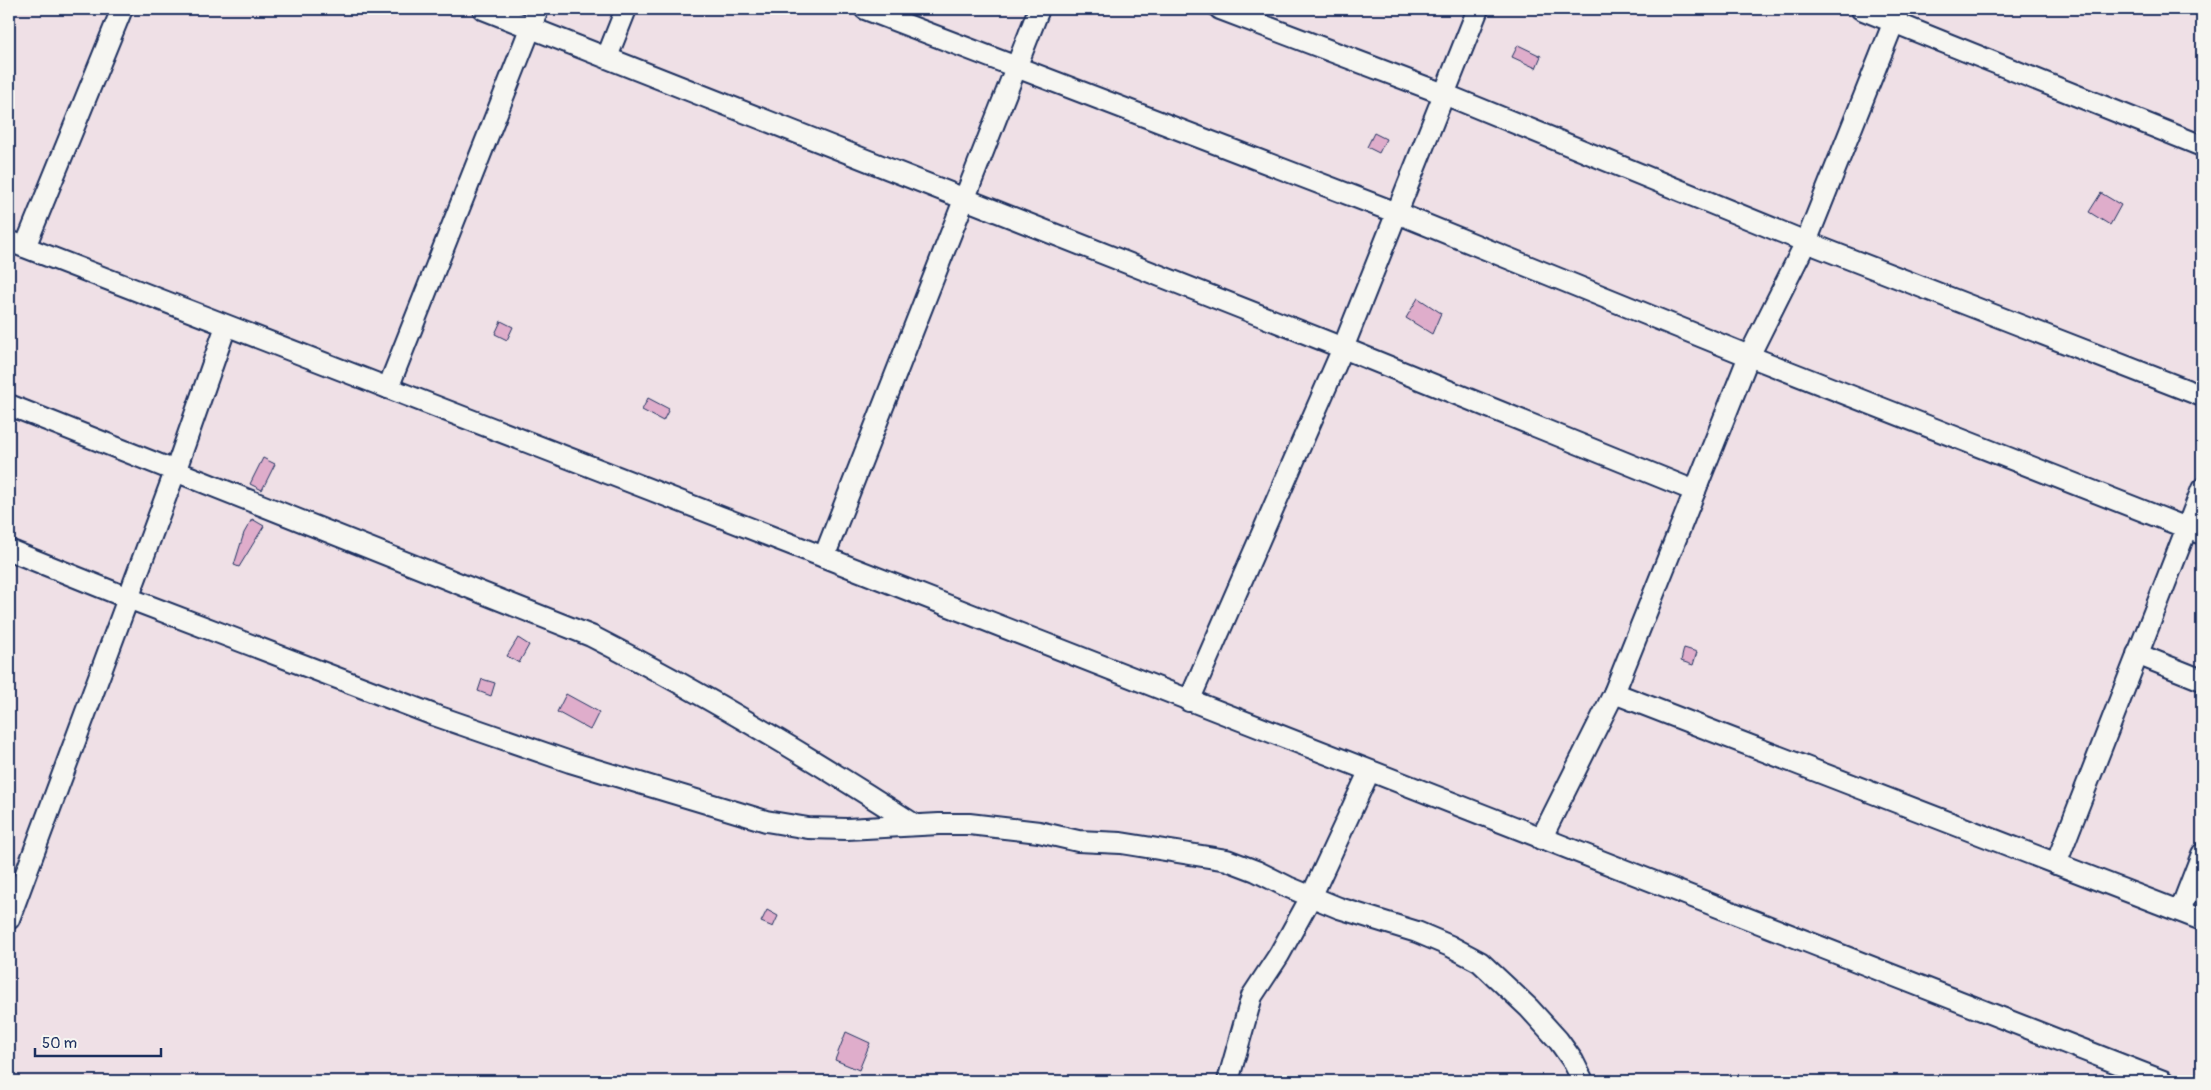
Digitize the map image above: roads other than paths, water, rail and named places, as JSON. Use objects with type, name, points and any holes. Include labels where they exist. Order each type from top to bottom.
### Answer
[{"type":"street","points":[[122,9],[17,244],[824,557],[1369,772],[2163,1081]]},
{"type":"street","points":[[483,9],[1343,348],[1695,491]]},
{"type":"street","points":[[388,388],[538,9]]},
{"type":"street","points":[[607,57],[626,9]]},
{"type":"street","points":[[865,9],[1397,213],[1749,356],[2194,531]]},
{"type":"street","points":[[824,557],[1039,9]]},
{"type":"street","points":[[1220,9],[1444,94],[1806,242],[2202,396]]},
{"type":"street","points":[[1189,701],[1343,348],[1478,9]]},
{"type":"street","points":[[1861,9],[1897,15],[2202,146]]},
{"type":"street","points":[[1541,839],[1614,693],[1749,356],[1806,242],[1897,15]]},
{"type":"street","points":[[9,919],[175,472],[226,326]]},
{"type":"street","points":[[9,405],[591,636],[662,672],[747,720],[915,825]]},
{"type":"street","points":[[2056,864],[2137,654],[2194,531],[2202,489]]},
{"type":"street","points":[[9,550],[128,598],[443,718],[570,762],[766,820],[808,828],[847,829],[969,824],[1039,832],[1078,841],[1121,843],[1227,860],[1256,871],[1311,897],[1348,911],[1417,932],[1450,946],[1480,962],[1529,1008],[1558,1040],[1582,1081]]},
{"type":"street","points":[[2137,654],[2202,680]]},
{"type":"street","points":[[1614,693],[2202,920]]},
{"type":"street","points":[[1228,1081],[1252,996],[1279,955],[1311,897],[1369,772]]},
{"type":"street","points":[[2180,911],[2202,854]]}]
